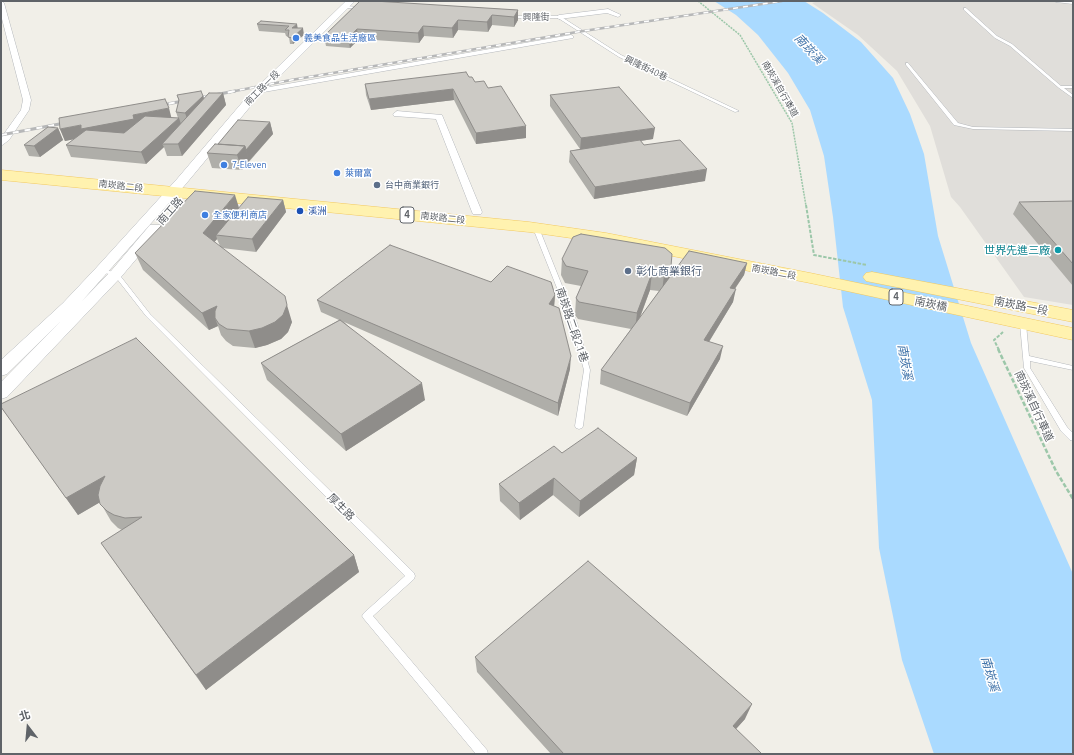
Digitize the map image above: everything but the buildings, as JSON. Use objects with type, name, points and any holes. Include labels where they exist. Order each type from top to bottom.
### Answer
[{"type":"main road","name":"南崁路二段","points":[[1,164],[180,189],[536,228],[811,266]]},
{"type":"main road","name":"南崁路二段","points":[[1,175],[477,212],[558,220],[647,233],[811,266]]},
{"type":"main road","name":"南崁橋","points":[[811,266],[969,296]]},
{"type":"main road","name":"南崁橋","points":[[811,266],[982,315]]},
{"type":"main road","name":"南崁路一段","points":[[969,296],[1073,316]]},
{"type":"main road","name":"南崁路一段","points":[[982,315],[1073,334]]},
{"type":"street","points":[[1,3],[27,100],[25,110],[1,143]]},
{"type":"street","name":"南工路一段","points":[[180,189],[258,91],[348,4]]},
{"type":"street","points":[[559,17],[608,11],[618,15]]},
{"type":"street","points":[[258,91],[571,37]]},
{"type":"street","points":[[397,114],[439,117],[477,212]]},
{"type":"street","name":"南工路","points":[[1,370],[68,306],[180,189]]},
{"type":"street","name":"南工路","points":[[1,393],[116,274],[180,189]]},
{"type":"lane","points":[[1056,1],[1073,3]]},
{"type":"lane","points":[[348,4],[368,8]]},
{"type":"lane","points":[[964,9],[996,37],[1011,45],[1073,97]]},
{"type":"lane","name":"興隆街","points":[[506,17],[559,17]]},
{"type":"lane","name":"興隆街40巷","points":[[559,17],[620,56],[737,111]]},
{"type":"lane","points":[[907,64],[956,124],[973,128],[1073,130]]},
{"type":"lane","points":[[1060,87],[1073,87]]},
{"type":"lane","name":"南崁路二段21巷","points":[[536,228],[574,323],[587,370],[579,426]]},
{"type":"lane","points":[[101,271],[116,274]]},
{"type":"lane","name":"厚生路","points":[[116,274],[148,315],[411,576],[367,616],[483,754]]},
{"type":"lane","points":[[1014,322],[1026,358],[1027,368],[1064,429],[1073,438]]},
{"type":"lane","points":[[1026,358],[1073,368]]},
{"type":"path","name":"南崁溪自行車道","points":[[698,1],[740,35],[792,122],[811,266]]},
{"type":"path","name":"南崁溪自行車道","points":[[1014,322],[994,340],[1056,471],[1073,499]]},
{"type":"shaded area","points":[[818,1],[1073,1],[1073,305],[1024,297],[960,207],[951,197],[930,126],[897,71],[858,35],[812,3]]},
{"type":"water","name":"南崁溪","points":[[714,1],[804,1],[823,13],[861,42],[893,78],[910,114],[924,154],[938,236],[971,343],[1073,574],[1073,754],[934,754],[902,660],[879,548],[872,400],[843,307],[833,217],[824,156],[810,110],[788,73],[758,35],[736,15]]},
{"type":"railway","points":[[230,92],[291,80],[577,32],[782,1]]},
{"type":"railway","points":[[157,106],[235,91]]},
{"type":"railway","points":[[1,135],[70,122]]},
{"type":"place","name":"義美食品生活廠區","points":[[296,38]]},
{"type":"place","name":"7-Eleven","points":[[224,165]]},
{"type":"place","name":"萊爾富","points":[[337,173]]},
{"type":"place","name":"台中商業銀行","points":[[377,185]]},
{"type":"place","name":"溪洲","points":[[300,211]]},
{"type":"place","name":"全家便利商店","points":[[205,215]]},
{"type":"place","name":"世界先進三廠","points":[[1058,250]]},
{"type":"place","name":"彰化商業銀行","points":[[628,271]]}]
